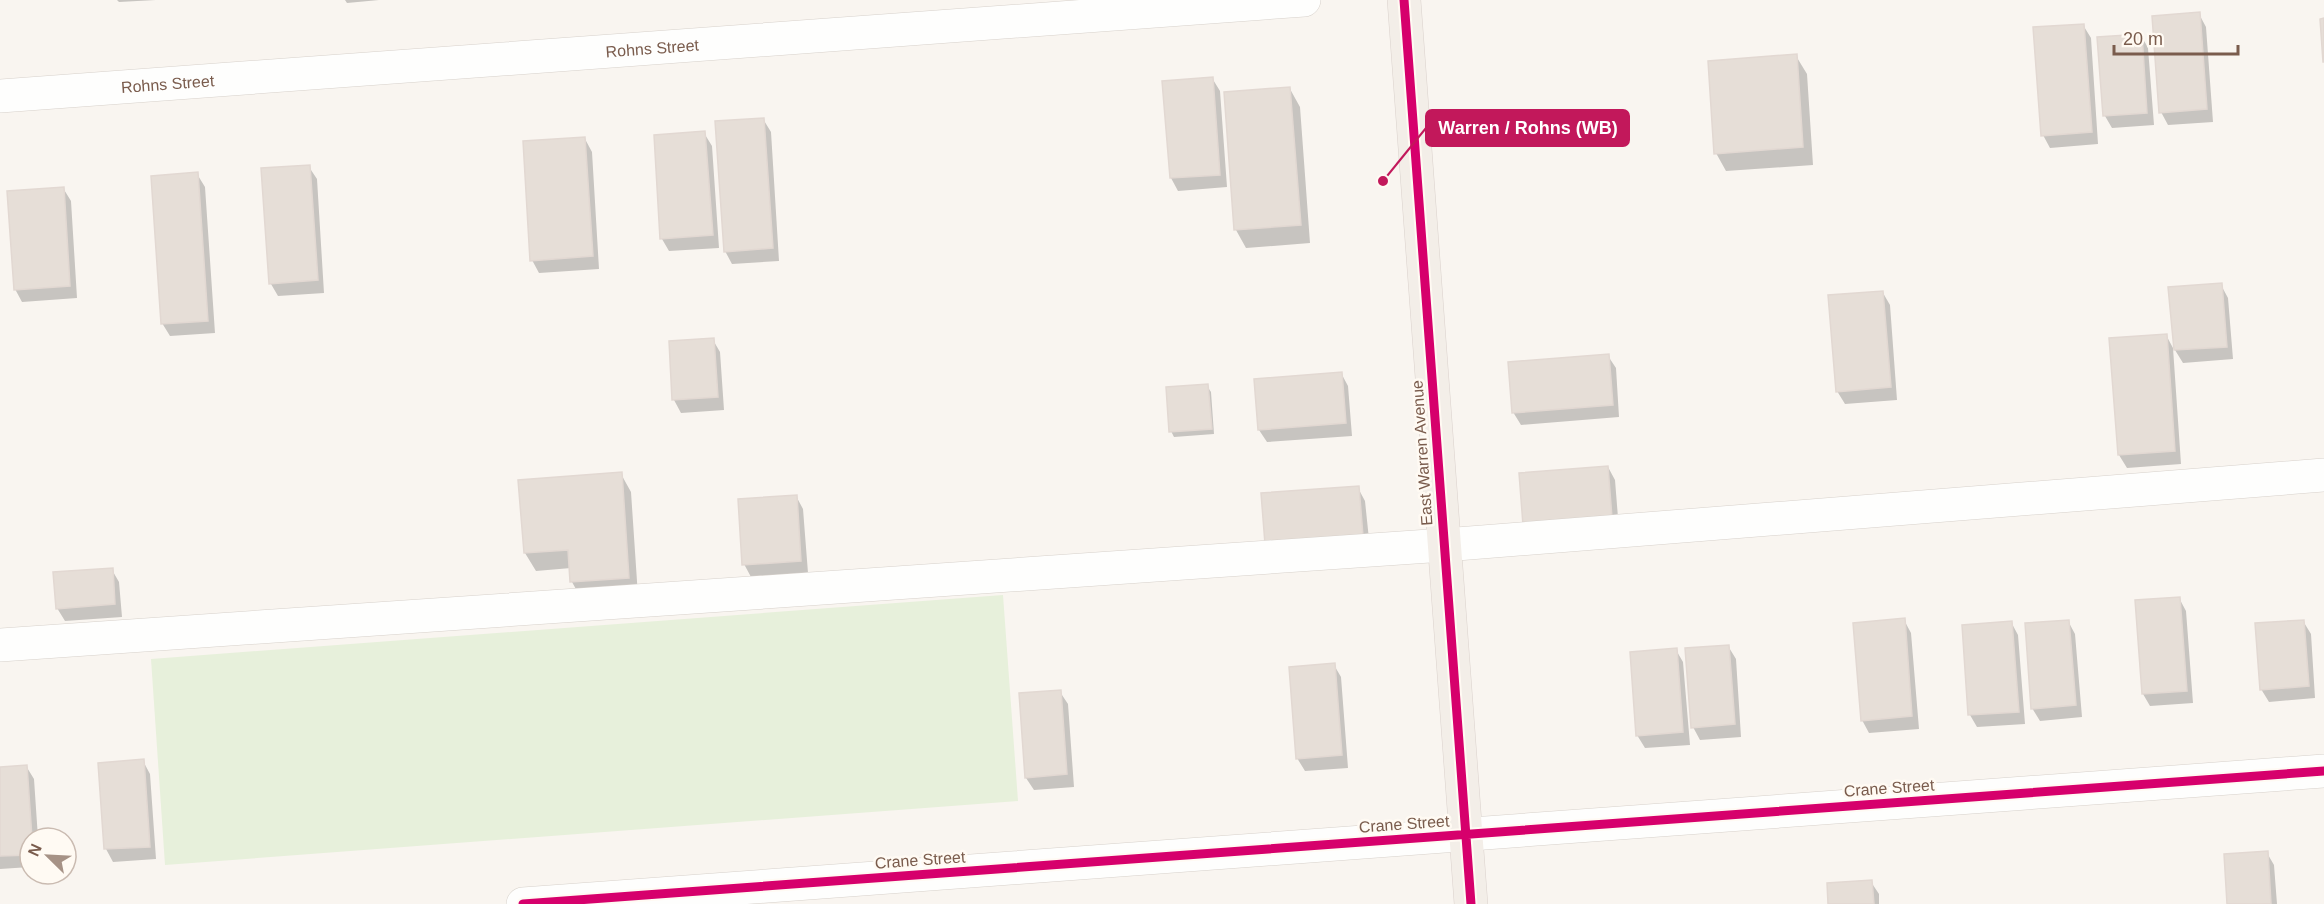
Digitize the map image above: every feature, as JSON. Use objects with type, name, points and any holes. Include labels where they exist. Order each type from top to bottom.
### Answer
[{"type":"main road","name":"East Warren Avenue","points":[[1404,0],[1471,904]]},
{"type":"street","name":"Rohns Street","points":[[0,96],[1304,0]]},
{"type":"street","points":[[0,645],[1444,545],[2324,476]]},
{"type":"street","name":"Crane Street","points":[[523,904],[2324,771]]},
{"type":"green space","points":[[1003,595],[1018,801],[165,865],[151,659]]},
{"type":"building","points":[[2200,12],[2207,109],[2159,113],[2152,16]]},
{"type":"building","points":[[2324,18],[2324,62],[2323,62],[2320,19]]},
{"type":"building","points":[[2084,24],[2092,132],[2041,136],[2033,27]]},
{"type":"building","points":[[2142,34],[2147,113],[2103,116],[2097,37]]},
{"type":"building","points":[[1797,54],[1803,147],[1714,154],[1708,61]]},
{"type":"building","points":[[1213,77],[1220,175],[1170,178],[1162,81]]},
{"type":"building","points":[[1290,87],[1301,225],[1234,230],[1224,92]]},
{"type":"building","points":[[764,118],[773,248],[724,252],[715,121]]},
{"type":"building","points":[[705,131],[713,235],[660,239],[654,135]]},
{"type":"building","points":[[585,137],[593,256],[530,261],[523,141]]},
{"type":"building","points":[[310,165],[318,280],[269,284],[261,168]]},
{"type":"building","points":[[198,172],[208,321],[161,324],[151,176]]},
{"type":"building","points":[[64,187],[70,286],[14,290],[7,191]]},
{"type":"building","points":[[2222,283],[2227,347],[2174,350],[2168,287]]},
{"type":"building","points":[[1883,291],[1891,387],[1836,392],[1828,295]]},
{"type":"building","points":[[2167,334],[2175,451],[2118,455],[2109,338]]},
{"type":"building","points":[[714,338],[718,397],[672,400],[669,341]]},
{"type":"building","points":[[1609,354],[1613,405],[1512,413],[1508,362]]},
{"type":"building","points":[[1342,372],[1346,423],[1258,430],[1254,379]]},
{"type":"building","points":[[1208,384],[1212,429],[1169,432],[1166,387]]},
{"type":"building","points":[[1608,466],[1612,518],[1523,525],[1519,473]]},
{"type":"building","points":[[622,472],[629,578],[570,582],[568,550],[524,553],[518,480]]},
{"type":"building","points":[[1359,486],[1363,536],[1265,544],[1261,493]]},
{"type":"building","points":[[797,495],[801,561],[742,565],[738,499]]},
{"type":"building","points":[[113,568],[115,604],[56,609],[53,572]]},
{"type":"building","points":[[2180,597],[2187,691],[2142,694],[2135,600]]},
{"type":"building","points":[[1905,618],[1912,716],[1861,721],[1853,623]]},
{"type":"building","points":[[2069,620],[2076,705],[2031,709],[2025,623]]},
{"type":"building","points":[[2304,620],[2309,686],[2260,690],[2255,623]]},
{"type":"building","points":[[2012,621],[2019,712],[1968,715],[1962,625]]},
{"type":"building","points":[[1729,645],[1735,724],[1691,728],[1685,648]]},
{"type":"building","points":[[1677,648],[1683,732],[1636,736],[1630,652]]},
{"type":"building","points":[[1335,663],[1342,755],[1296,759],[1289,667]]},
{"type":"building","points":[[1061,690],[1067,774],[1025,778],[1019,693]]},
{"type":"building","points":[[144,759],[150,847],[104,849],[98,763]]},
{"type":"building","points":[[27,765],[31,826],[18,826],[18,855],[0,856],[0,767]]},
{"type":"building","points":[[2268,851],[2271,904],[2227,904],[2224,854]]},
{"type":"building","points":[[1872,880],[1874,904],[1828,904],[1827,883]]},
{"type":"cycle path","points":[[1404,0],[1471,904]]},
{"type":"cycle path","points":[[523,904],[2324,771]]},
{"type":"place","name":"Warren / Rohns (WB)","points":[[1383,181]]}]
